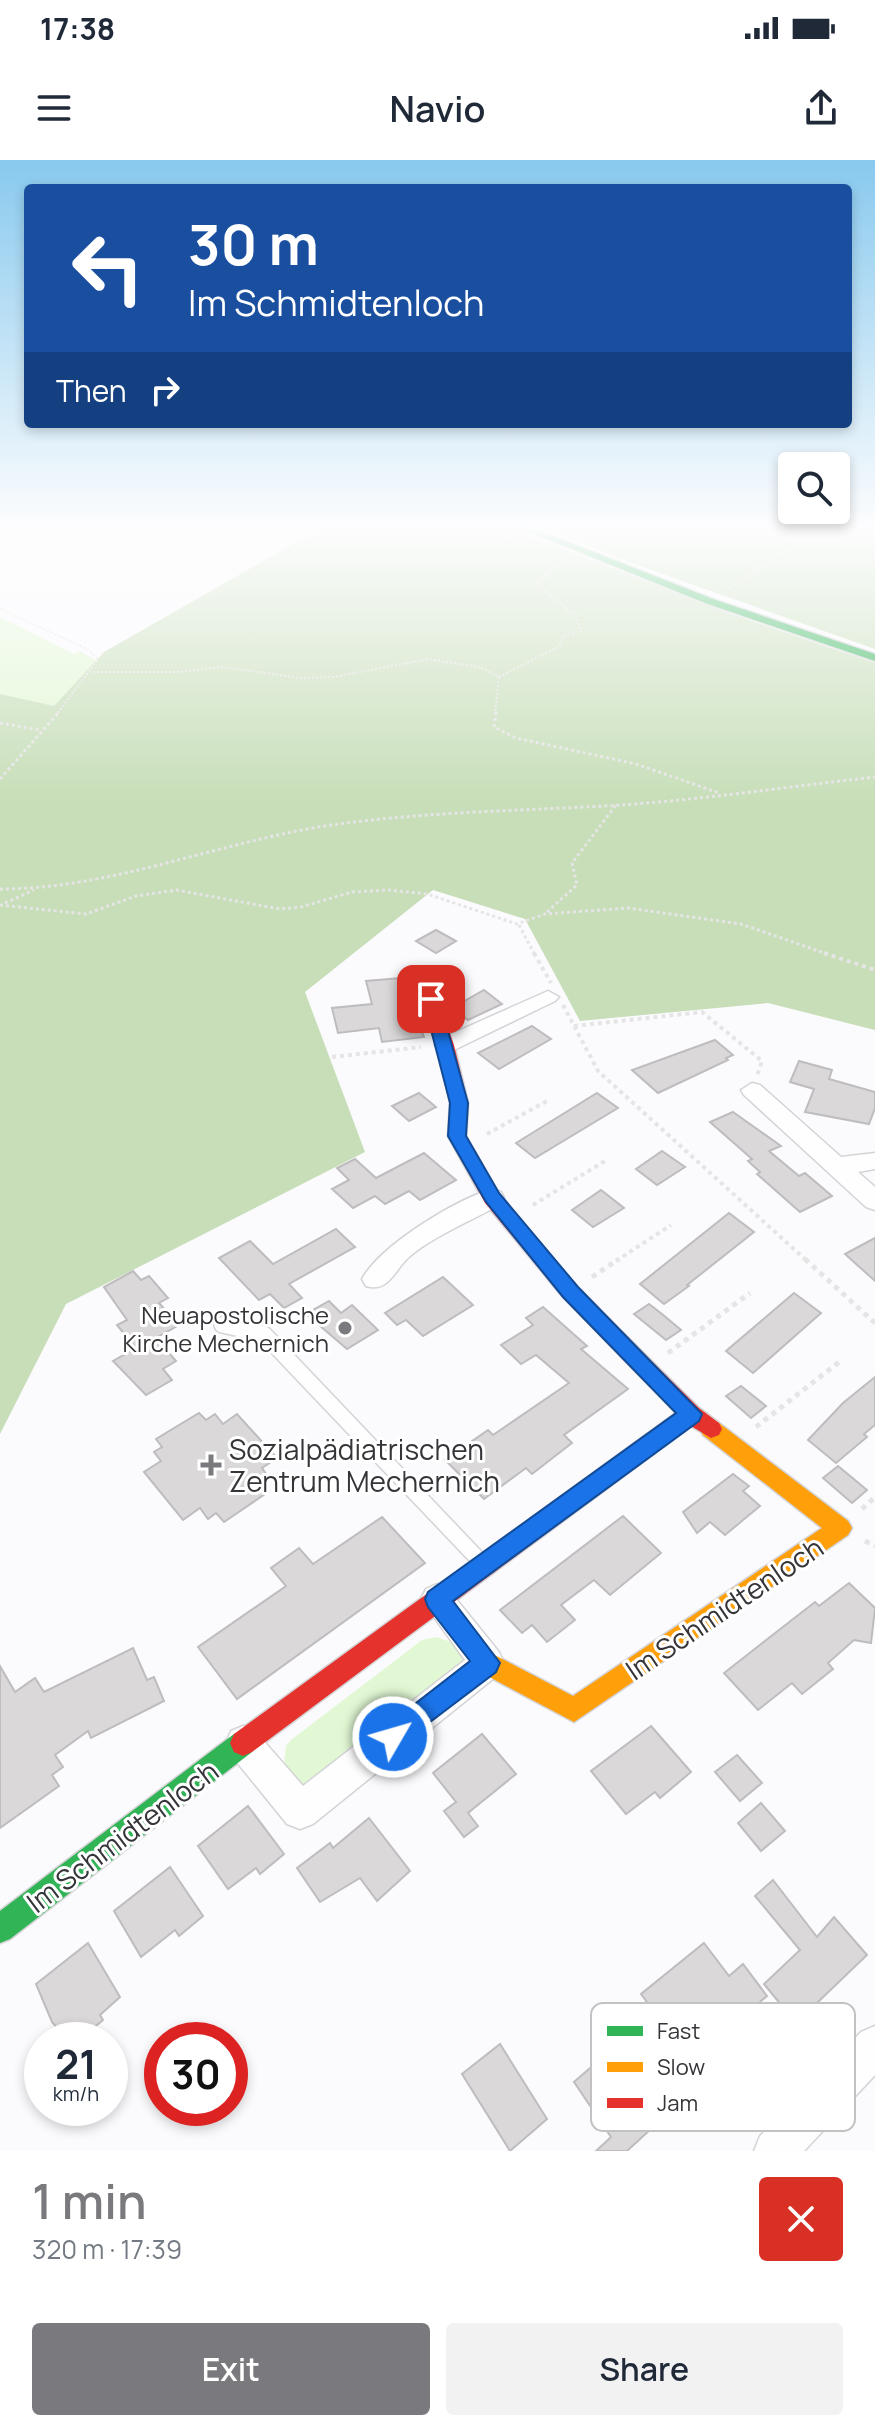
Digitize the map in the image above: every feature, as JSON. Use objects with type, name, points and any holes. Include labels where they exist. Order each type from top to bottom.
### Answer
[{"type":"street","points":[[755,617],[875,658]]},
{"type":"street","name":"Im Schmidtenloch","points":[[423,977],[446,1045],[459,1103],[457,1136],[492,1198],[570,1292],[691,1414],[840,1528],[574,1710],[487,1663],[437,1599]]},
{"type":"street","points":[[446,1045],[548,997]]},
{"type":"street","points":[[752,1090],[875,1201]]},
{"type":"street","points":[[837,1166],[875,1161]]},
{"type":"street","points":[[375,1279],[400,1250],[492,1198]]},
{"type":"street","name":"Im Schmidtenloch","points":[[0,1929],[243,1743],[691,1414]]},
{"type":"street","points":[[243,1743],[300,1811],[487,1663]]},
{"type":"street","points":[[855,2067],[875,2046]]},
{"type":"street","points":[[775,2151],[794,2131]]},
{"type":"lane","points":[[222,1325],[264,1334],[484,1564]]},
{"type":"path","points":[[0,779],[93,672],[98,659],[87,649],[17,617]]},
{"type":"path","points":[[499,677],[560,646],[563,636],[581,631],[576,617]]},
{"type":"path","points":[[93,672],[179,672],[222,667],[301,678],[334,677],[428,659],[480,667],[499,677]]},
{"type":"path","points":[[499,677],[494,727],[516,738],[636,764],[723,794]]},
{"type":"path","points":[[0,723],[40,730]]},
{"type":"path","points":[[0,889],[36,889],[87,881],[277,833],[475,811],[616,805],[875,777]]},
{"type":"path","points":[[545,914],[577,885],[572,863],[616,805]]},
{"type":"path","points":[[1,904],[36,889]]},
{"type":"path","points":[[1,904],[86,914],[136,896],[176,890],[254,907],[280,909],[301,907],[352,892],[388,890],[427,894],[517,924],[545,914],[628,908],[741,924],[875,970]]},
{"type":"path","points":[[517,924],[598,1071],[875,1323]]},
{"type":"path","points":[[574,1026],[702,1012],[762,1061],[752,1090]]},
{"type":"path","points":[[332,1057],[446,1045]]},
{"type":"path","points":[[463,1146],[547,1101]]},
{"type":"path","points":[[510,1219],[605,1161]]},
{"type":"path","points":[[570,1292],[671,1225]]},
{"type":"path","points":[[646,1369],[750,1293]]},
{"type":"path","points":[[732,1446],[839,1362]]},
{"type":"green space","points":[[0,617],[74,654],[80,651],[95,660],[94,666],[54,706],[0,694]]},
{"type":"green space","points":[[165,617],[740,617],[875,663],[875,1030],[768,1003],[580,1021],[525,919],[433,890],[305,992],[365,1152],[66,1304],[0,1434],[0,694],[54,706],[104,652]]},
{"type":"green space","points":[[784,617],[875,617],[875,649]]},
{"type":"green space","points":[[436,1637],[451,1642],[467,1662],[304,1791],[284,1764],[286,1746],[291,1740],[422,1640]]},
{"type":"building","points":[[436,930],[456,941],[436,953],[416,941]]},
{"type":"building","points":[[401,978],[424,1037],[382,1042],[379,1028],[338,1033],[332,1008],[372,1004],[366,981]]},
{"type":"building","points":[[484,990],[502,1004],[468,1020],[452,1008]]},
{"type":"building","points":[[532,1026],[551,1039],[499,1069],[478,1053]]},
{"type":"building","points":[[715,1040],[733,1055],[726,1058],[728,1060],[658,1093],[632,1070]]},
{"type":"building","points":[[799,1061],[832,1070],[829,1079],[875,1092],[875,1108],[869,1124],[805,1112],[814,1089],[790,1082]]},
{"type":"building","points":[[419,1093],[436,1107],[409,1121],[392,1106]]},
{"type":"building","points":[[597,1093],[618,1108],[535,1158],[516,1143]]},
{"type":"building","points":[[733,1112],[781,1146],[769,1151],[799,1176],[805,1173],[832,1196],[800,1212],[757,1174],[760,1172],[748,1161],[752,1159],[710,1122]]},
{"type":"building","points":[[662,1151],[685,1167],[657,1185],[636,1169]]},
{"type":"building","points":[[424,1153],[456,1180],[420,1200],[409,1191],[385,1204],[375,1196],[353,1208],[332,1189],[349,1180],[337,1168],[355,1159],[376,1178]]},
{"type":"building","points":[[601,1190],[624,1208],[593,1227],[572,1210]]},
{"type":"building","points":[[729,1213],[754,1232],[689,1286],[664,1304],[640,1284]]},
{"type":"building","points":[[336,1229],[355,1247],[289,1284],[302,1298],[284,1308],[270,1294],[259,1300],[219,1258],[250,1241],[273,1264]]},
{"type":"building","points":[[875,1238],[875,1281],[845,1254]]},
{"type":"building","points":[[133,1271],[141,1280],[149,1276],[168,1298],[159,1303],[179,1325],[156,1338],[176,1361],[163,1369],[172,1380],[146,1395],[113,1361],[136,1348],[117,1325],[127,1320],[104,1287]]},
{"type":"building","points":[[443,1277],[473,1305],[423,1336],[406,1320],[397,1325],[385,1313]]},
{"type":"building","points":[[794,1293],[821,1313],[753,1373],[726,1351]]},
{"type":"building","name":"Neuapostolische Kirche Mechernich","points":[[329,1301],[341,1313],[352,1305],[378,1330],[347,1349],[306,1314]]},
{"type":"building","points":[[649,1304],[681,1330],[666,1340],[634,1314]]},
{"type":"building","points":[[543,1307],[587,1346],[581,1349],[628,1389],[564,1435],[572,1443],[532,1474],[526,1468],[484,1499],[445,1460],[488,1430],[493,1435],[569,1383],[536,1355],[521,1364],[501,1345],[533,1325],[526,1318]]},
{"type":"building","points":[[875,1377],[875,1425],[864,1434],[867,1437],[836,1463],[808,1440],[843,1403]]},
{"type":"building","points":[[741,1386],[766,1406],[751,1418],[726,1396]]},
{"type":"building","name":"Sozialpädiatrischen Zentrum Mechernich","points":[[199,1413],[206,1420],[215,1414],[223,1424],[237,1414],[277,1458],[262,1468],[269,1478],[261,1484],[268,1492],[224,1522],[216,1513],[208,1519],[200,1508],[183,1520],[144,1472],[161,1461],[154,1452],[162,1447],[156,1439]]},
{"type":"building","points":[[838,1466],[867,1490],[852,1503],[823,1478]]},
{"type":"building","points":[[733,1474],[749,1486],[743,1491],[760,1506],[725,1535],[710,1522],[697,1533],[683,1512]]},
{"type":"building","points":[[623,1516],[661,1553],[610,1595],[594,1580],[561,1605],[575,1620],[547,1642],[532,1625],[522,1633],[500,1610]]},
{"type":"building","points":[[382,1517],[425,1563],[237,1699],[198,1647],[286,1586],[271,1568],[299,1548],[313,1564]]},
{"type":"building","points":[[849,1583],[875,1608],[871,1643],[854,1640],[828,1663],[833,1669],[802,1694],[792,1683],[758,1710],[724,1673],[815,1602],[819,1606]]},
{"type":"building","points":[[133,1648],[147,1680],[154,1677],[164,1701],[91,1738],[88,1731],[55,1755],[63,1767],[52,1775],[59,1786],[0,1828],[0,1666],[15,1692],[35,1678],[44,1692]]},
{"type":"building","points":[[651,1726],[691,1772],[660,1798],[655,1792],[626,1814],[591,1771]]},
{"type":"building","points":[[482,1734],[516,1774],[468,1813],[478,1826],[464,1837],[444,1811],[456,1802],[433,1773]]},
{"type":"building","points":[[737,1755],[762,1783],[740,1801],[715,1772]]},
{"type":"building","points":[[761,1803],[785,1831],[761,1851],[738,1823]]},
{"type":"building","points":[[248,1806],[284,1854],[260,1874],[256,1868],[228,1889],[198,1846]]},
{"type":"building","points":[[369,1818],[410,1871],[377,1901],[360,1878],[320,1902],[297,1868],[330,1843],[333,1848]]},
{"type":"building","points":[[170,1867],[203,1916],[179,1936],[175,1930],[141,1957],[114,1911]]},
{"type":"building","points":[[773,1880],[817,1937],[834,1917],[867,1955],[817,2003],[780,2003],[764,1984],[800,1950],[755,1896]]},
{"type":"building","points":[[88,1943],[120,1997],[100,2015],[103,2020],[101,2022],[52,2022],[36,1984]]},
{"type":"building","points":[[704,1943],[729,1976],[743,1964],[767,1996],[759,2003],[648,2003],[641,1994]]},
{"type":"building","points":[[500,2044],[547,2119],[510,2151],[462,2074]]},
{"type":"building","points":[[591,2067],[591,2107],[574,2082]]},
{"type":"building","points":[[607,2131],[649,2131],[627,2151],[596,2151],[611,2137]]},
{"type":"traffic: fast","points":[[755,617],[875,658]]},
{"type":"traffic: fast","points":[[0,1929],[243,1743]]},
{"type":"traffic: slow","points":[[487,1663],[574,1710],[840,1528],[711,1429]]},
{"type":"traffic: jam","points":[[423,977],[446,1045],[459,1103],[457,1136],[492,1198],[570,1292],[691,1414],[711,1429]]},
{"type":"traffic: jam","points":[[243,1743],[691,1414]]},
{"type":"place","name":"Neuapostolische Kirche Mechernich","points":[[345,1328]]},
{"type":"place","name":"Sozialpädiatrischen Zentrum Mechernich","points":[[211,1465]]},
{"type":"route","points":[[393,1737],[487,1663],[437,1599],[691,1414],[570,1292],[492,1198],[457,1136],[459,1103],[446,1045],[431,999]]}]
